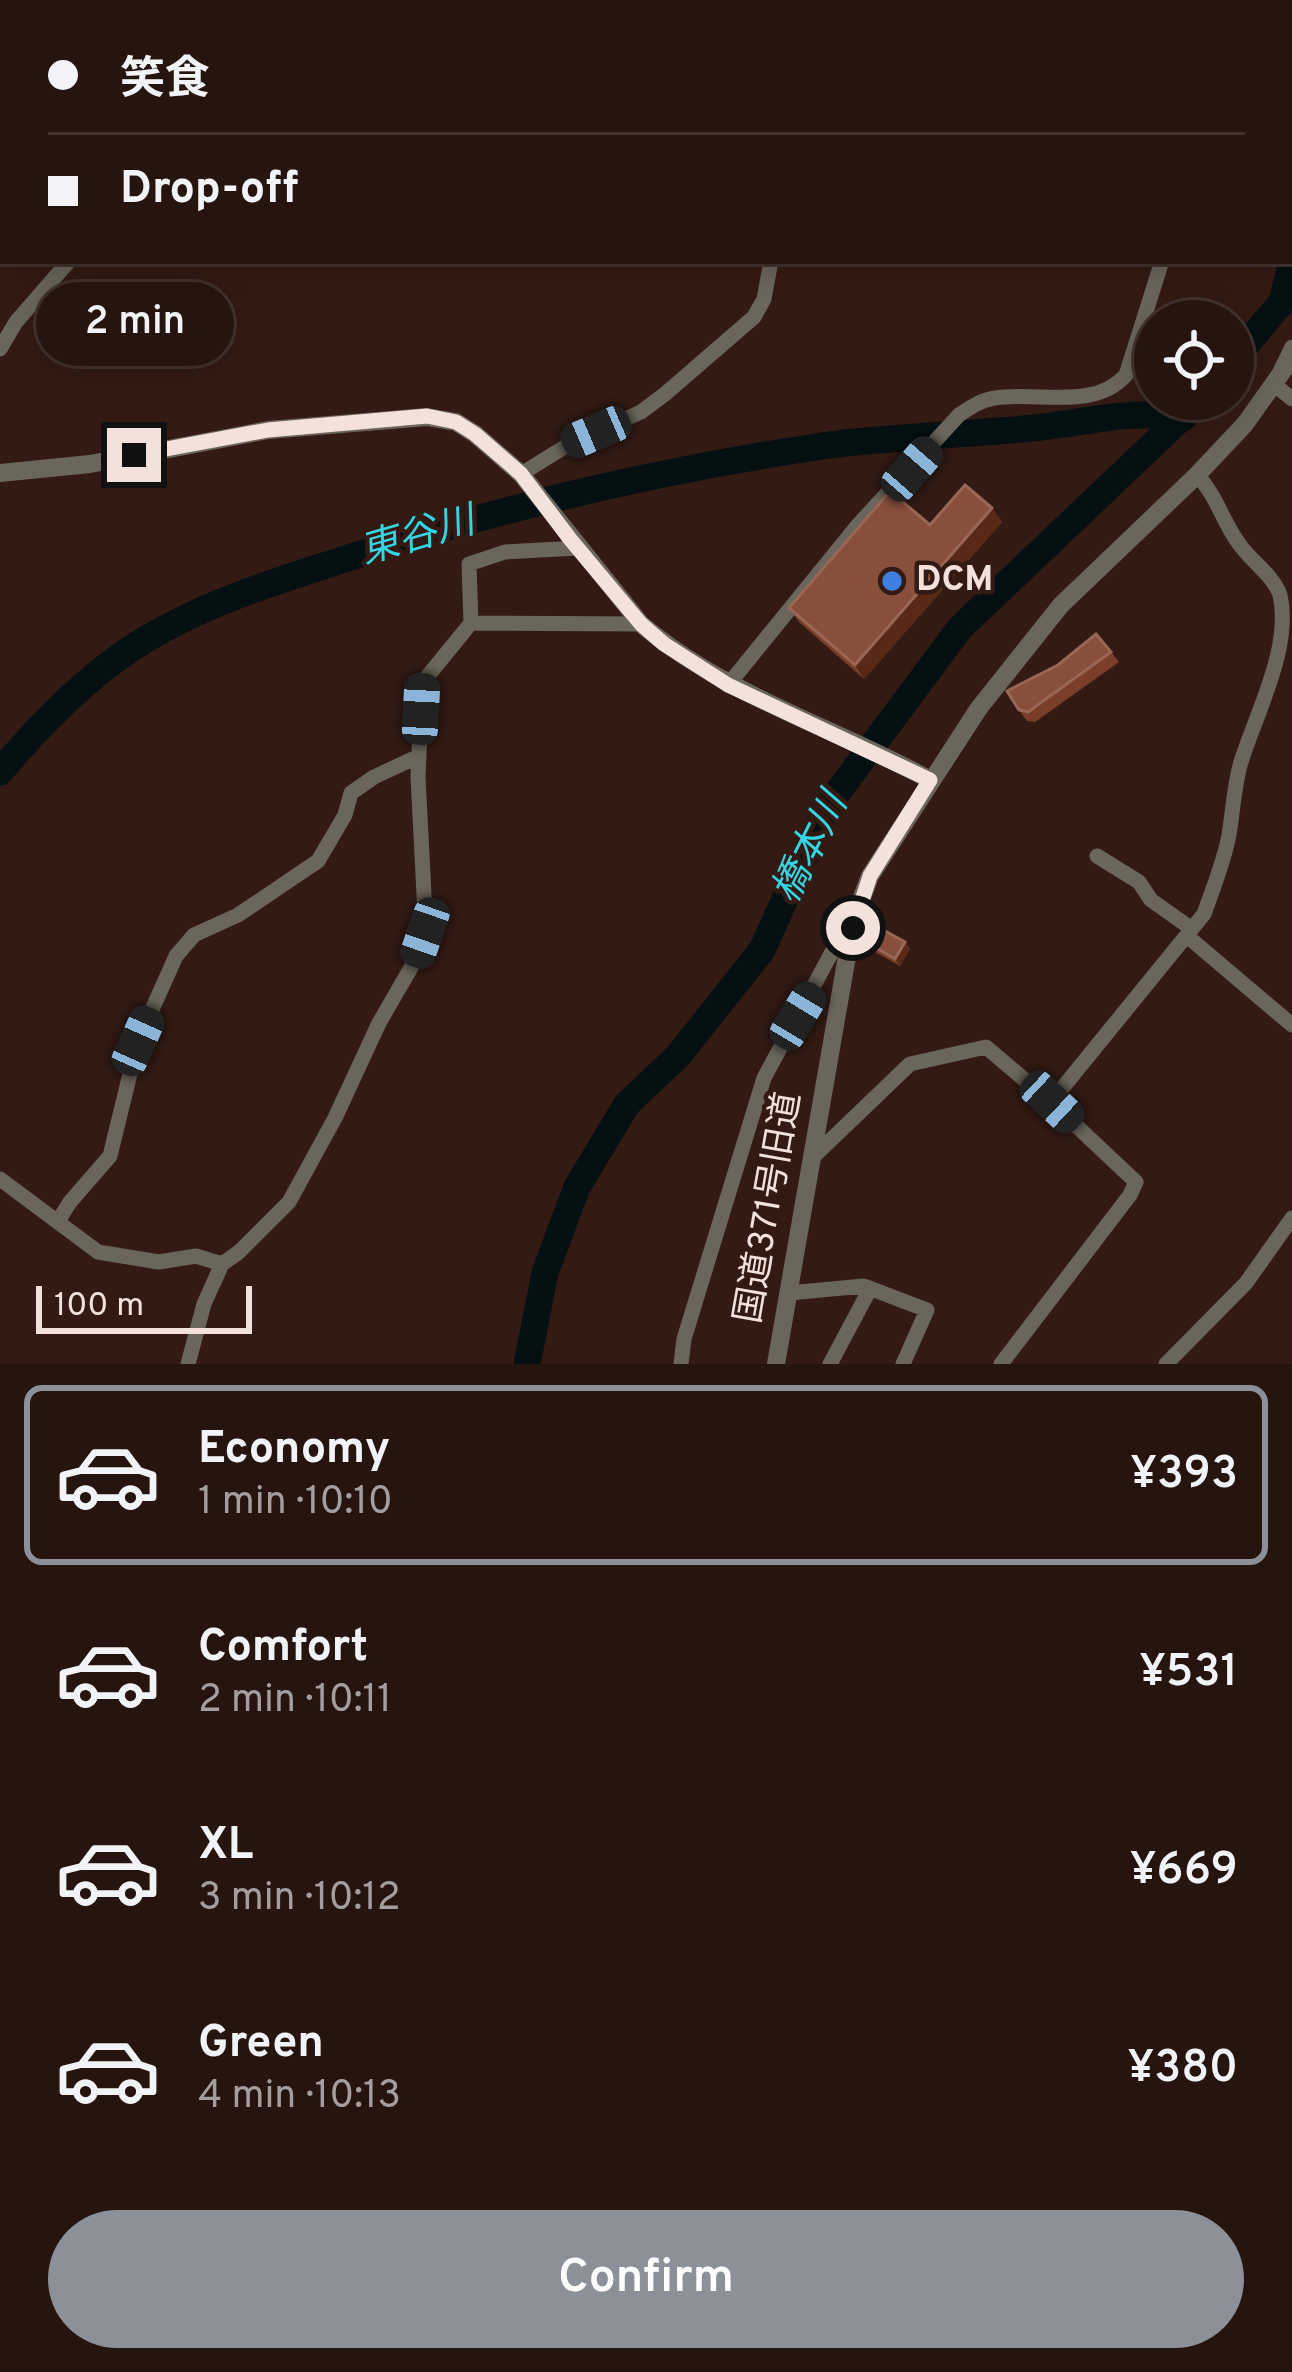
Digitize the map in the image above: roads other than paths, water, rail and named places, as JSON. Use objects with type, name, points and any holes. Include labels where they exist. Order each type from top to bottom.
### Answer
[{"type":"street","points":[[0,349],[16,322],[66,264]]},
{"type":"street","points":[[525,480],[571,443],[641,412],[754,316],[764,299],[770,264]]},
{"type":"street","points":[[728,685],[858,525],[959,415],[977,403],[997,398],[1087,396],[1117,385],[1126,375],[1161,264]]},
{"type":"street","points":[[1292,347],[1274,383],[1292,399]]},
{"type":"street","name":"国道371号旧道","points":[[776,1364],[853,928],[870,876],[979,707],[1061,605],[1245,424],[1292,358]]},
{"type":"street","points":[[0,473],[90,464],[268,430],[427,416],[456,422],[525,480],[641,624],[664,644],[728,685],[930,780]]},
{"type":"street","points":[[1052,1102],[1204,914],[1228,838],[1240,764],[1282,649],[1286,622],[1280,593],[1229,530],[1223,512],[1197,475]]},
{"type":"street","points":[[188,1364],[204,1304],[222,1264],[289,1202],[416,959],[425,933],[419,756],[422,682],[471,623],[470,565],[505,552],[574,544]]},
{"type":"street","points":[[471,623],[641,624]]},
{"type":"street","points":[[58,1221],[110,1156],[138,1041],[176,956],[194,935],[238,915],[318,861],[345,815],[351,793],[419,756]]},
{"type":"street","points":[[1097,856],[1138,882],[1151,900],[1292,1025]]},
{"type":"street","points":[[681,1364],[684,1339],[764,1078],[840,937],[853,928]]},
{"type":"street","points":[[813,1156],[910,1064],[986,1047],[1136,1182],[1001,1364]]},
{"type":"street","points":[[0,1179],[98,1252],[159,1262],[196,1256],[222,1264]]},
{"type":"street","points":[[1166,1364],[1246,1283],[1292,1218]]},
{"type":"street","points":[[789,1293],[864,1286],[927,1310],[903,1364]]},
{"type":"street","points":[[830,1364],[870,1289]]},
{"type":"waterway","name":"橋本川","points":[[1254,335],[1282,302],[1292,264]]},
{"type":"waterway","name":"東谷川","points":[[0,772],[69,699],[148,638],[243,593],[398,542],[686,469],[870,441],[1134,416]]},
{"type":"waterway","name":"橋本川","points":[[527,1364],[545,1273],[577,1187],[627,1104],[678,1056],[762,950],[826,808],[960,628],[1179,420]]},
{"type":"place","name":"DCM","points":[[892,581]]}]
